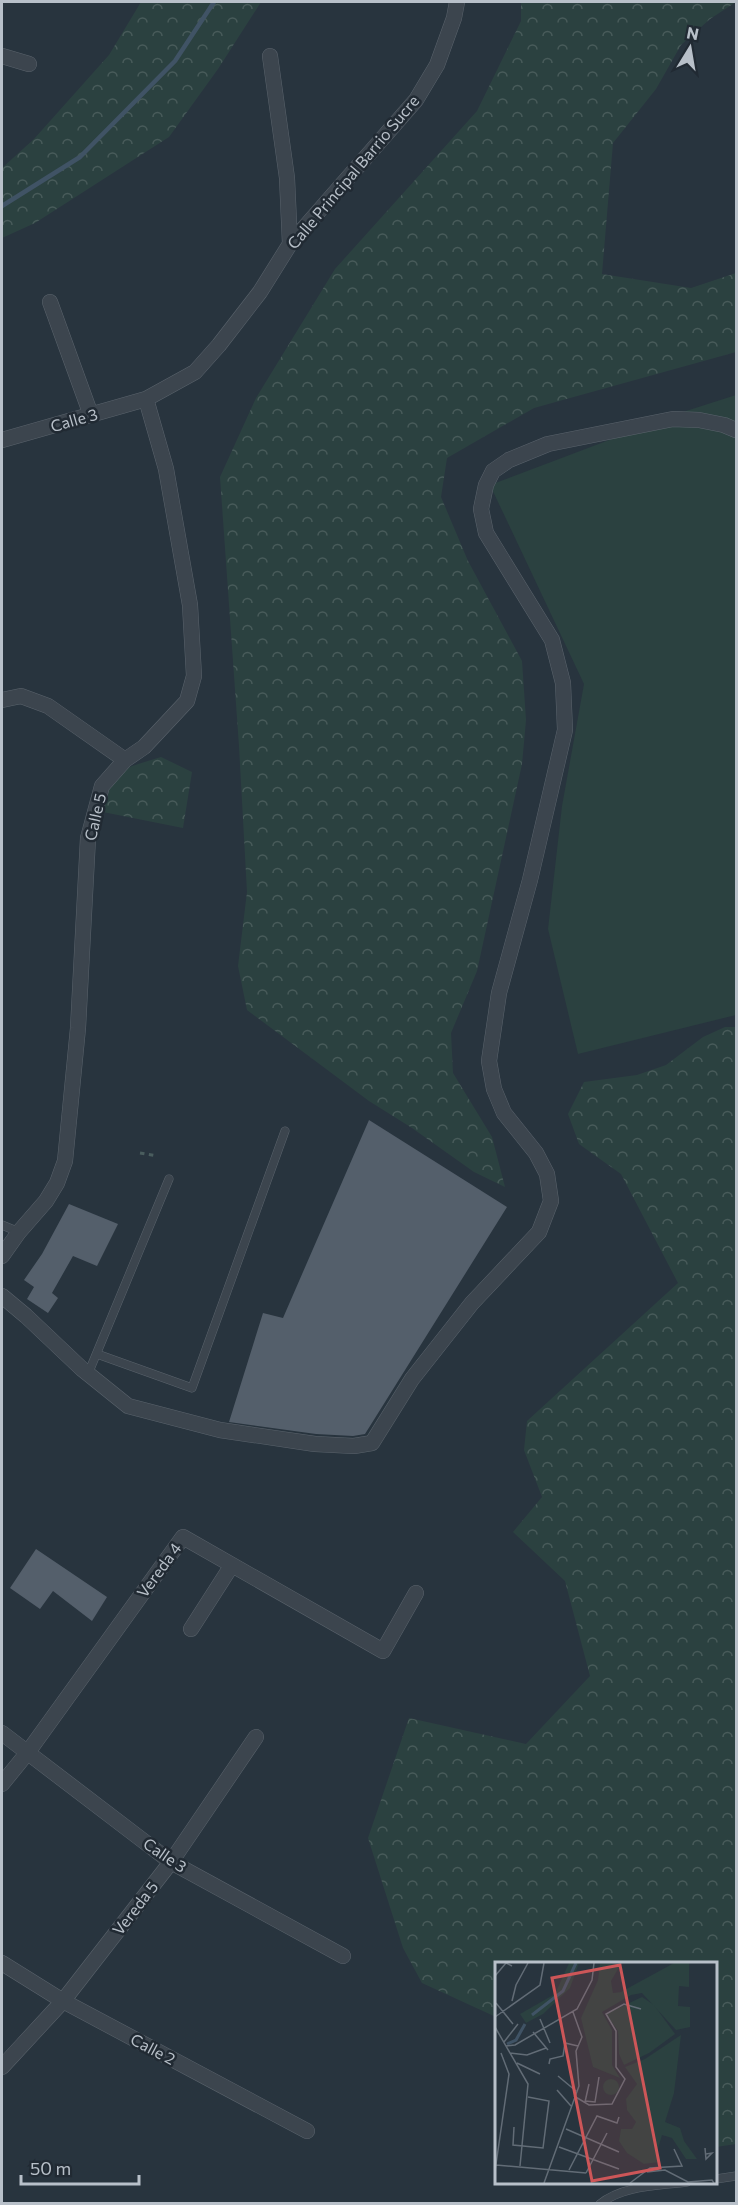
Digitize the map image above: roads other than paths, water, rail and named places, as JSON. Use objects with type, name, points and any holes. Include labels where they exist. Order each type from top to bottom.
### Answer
[{"type":"street","name":"Calle Principal Barrio Sucre","points":[[146,399],[195,372],[260,292],[290,244],[416,100],[437,65],[454,18],[457,2]]},
{"type":"street","points":[[2,56],[29,64]]},
{"type":"street","points":[[270,56],[287,178],[290,244]]},
{"type":"street","points":[[50,302],[91,415]]},
{"type":"street","name":"Calle 3","points":[[2,440],[146,399]]},
{"type":"street","name":"Calle 5","points":[[2,1256],[46,1201],[57,1183],[65,1161],[78,1028],[88,838],[102,786],[125,760],[144,747],[187,701],[194,676],[190,605],[168,480],[146,399]]},
{"type":"street","points":[[2,1296],[88,1374],[128,1406],[220,1430],[315,1444],[354,1446],[372,1443],[412,1379],[458,1320],[539,1232],[551,1201],[548,1174],[529,1144],[504,1113],[494,1089],[489,1061],[499,993],[530,880],[565,730],[563,683],[552,640],[486,533],[481,510],[486,485],[493,471],[509,460],[548,444],[674,418],[699,420],[736,430]]},
{"type":"street","points":[[2,700],[21,696],[48,706],[125,760]]},
{"type":"street","name":"Vereda 4","points":[[2,1784],[28,1752],[183,1537],[383,1651],[416,1593]]},
{"type":"street","points":[[191,1629],[232,1565]]},
{"type":"street","name":"Calle 3","points":[[2,1733],[171,1862],[343,1956]]},
{"type":"street","name":"Vereda 5","points":[[2,2067],[63,2001],[171,1862],[256,1737]]},
{"type":"street","name":"Calle 2","points":[[2,1963],[63,2001],[307,2131]]},
{"type":"lane","points":[[97,1353],[192,1388],[285,1131]]},
{"type":"lane","points":[[88,1374],[169,1179]]},
{"type":"lane","points":[[2,1225],[19,1232]]},
{"type":"lane","points":[[717,2179],[736,2176]]},
{"type":"lane","points":[[600,2204],[607,2198],[636,2189],[672,2184]]},
{"type":"waterway","points":[[2,206],[80,157],[175,61],[214,2]]}]
